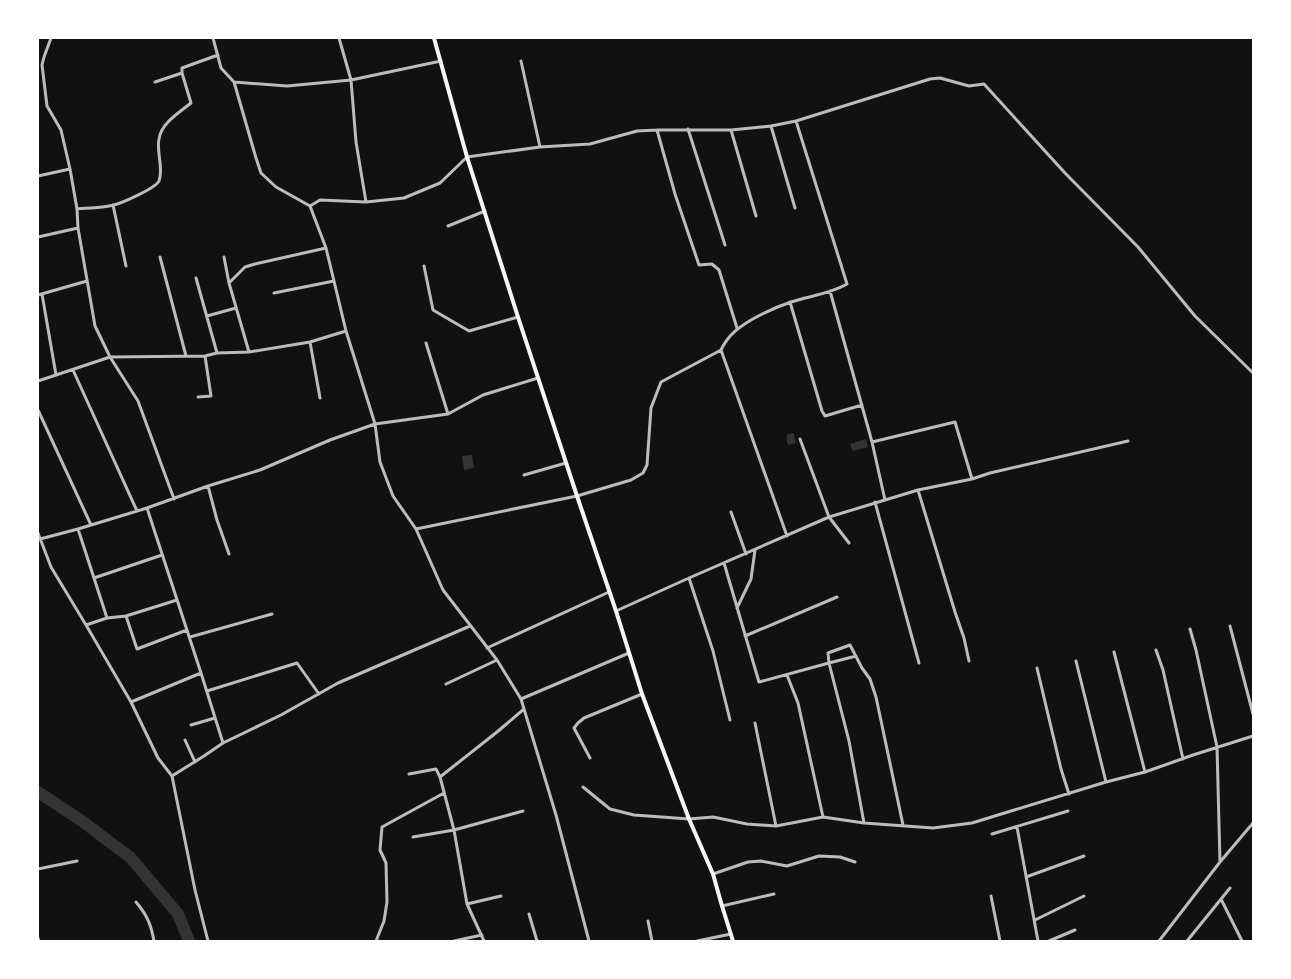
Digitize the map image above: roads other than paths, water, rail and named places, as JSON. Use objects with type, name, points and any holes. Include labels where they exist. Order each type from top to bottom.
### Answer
[{"type":"main road","points":[[434,38],[484,211],[576,496],[616,611],[642,694],[690,819],[714,874],[733,941]]},
{"type":"street","points":[[51,38],[42,65],[47,106],[61,130],[70,169],[77,209],[78,228],[95,326],[110,357],[138,401],[174,499]]},
{"type":"street","points":[[213,38],[221,68],[234,82],[261,173],[276,187],[310,206],[326,248],[346,332],[375,424],[380,462],[393,496],[416,529],[443,590],[497,660],[521,699],[556,815],[589,941]]},
{"type":"street","points":[[339,38],[351,80],[356,142],[366,202]]},
{"type":"street","points":[[77,209],[113,205],[151,189],[158,182],[161,172],[159,138],[163,129],[172,118],[191,103],[182,73],[182,68],[218,55]]},
{"type":"street","points":[[234,82],[287,86],[351,80],[441,61]]},
{"type":"street","points":[[521,61],[540,148]]},
{"type":"street","points":[[155,82],[182,73]]},
{"type":"street","points":[[310,206],[320,200],[366,202],[404,198],[440,184],[467,156],[590,144],[637,131],[688,129],[731,130],[771,126],[796,121],[930,79],[940,78],[969,86],[984,84],[1065,173],[1138,247],[1194,316],[1253,373]]},
{"type":"street","points":[[787,536],[721,350],[724,342],[737,328],[764,312],[847,284],[796,121]]},
{"type":"street","points":[[771,126],[795,208]]},
{"type":"street","points":[[688,129],[725,246]]},
{"type":"street","points":[[657,130],[675,194],[699,265],[712,264],[719,270],[737,328]]},
{"type":"street","points":[[731,130],[756,216]]},
{"type":"street","points":[[38,176],[70,169]]},
{"type":"street","points":[[113,205],[126,266]]},
{"type":"street","points":[[448,226],[484,211]]},
{"type":"street","points":[[38,237],[78,228]]},
{"type":"street","points":[[229,283],[245,268],[255,264],[326,248]]},
{"type":"street","points":[[160,257],[186,356]]},
{"type":"street","points":[[224,257],[229,283],[248,352]]},
{"type":"street","points":[[424,266],[433,310],[469,331],[518,318]]},
{"type":"street","points":[[196,278],[217,354]]},
{"type":"street","points":[[274,293],[334,281]]},
{"type":"street","points":[[38,295],[87,282]]},
{"type":"street","points":[[830,291],[872,442],[885,500]]},
{"type":"street","points":[[42,294],[56,375]]},
{"type":"street","points":[[790,302],[822,411],[825,416],[862,405]]},
{"type":"street","points":[[207,316],[236,308]]},
{"type":"street","points":[[38,381],[110,357],[205,356],[248,352],[310,342],[346,332]]},
{"type":"street","points":[[310,342],[320,398]]},
{"type":"street","points":[[426,343],[448,414]]},
{"type":"street","points":[[416,529],[576,496],[631,480],[643,473],[647,465],[651,408],[661,382],[721,350]]},
{"type":"street","points":[[198,397],[211,396],[205,356]]},
{"type":"street","points":[[73,370],[137,511]]},
{"type":"street","points":[[40,539],[147,508],[208,486],[260,470],[330,440],[375,424],[448,414],[484,395],[538,378]]},
{"type":"street","points":[[38,410],[91,525]]},
{"type":"street","points":[[872,442],[955,422],[972,479]]},
{"type":"street","points":[[800,439],[829,517],[849,543]]},
{"type":"street","points":[[616,611],[829,517],[918,490],[972,479],[990,473],[1128,441]]},
{"type":"street","points":[[524,475],[566,464]]},
{"type":"street","points":[[208,486],[216,520],[229,554]]},
{"type":"street","points":[[918,490],[952,604],[964,638],[969,661]]},
{"type":"street","points":[[875,502],[919,663]]},
{"type":"street","points":[[147,508],[190,637],[223,743]]},
{"type":"street","points":[[731,512],[746,554]]},
{"type":"street","points":[[78,529],[107,618]]},
{"type":"street","points":[[38,533],[51,567],[131,702],[158,758],[172,776],[195,890],[208,941]]},
{"type":"street","points":[[737,608],[751,579],[755,550]]},
{"type":"street","points":[[94,578],[162,555]]},
{"type":"street","points":[[724,563],[759,682],[856,656]]},
{"type":"street","points":[[688,578],[713,651],[730,720]]},
{"type":"street","points":[[487,648],[609,592]]},
{"type":"street","points":[[745,636],[837,597]]},
{"type":"street","points":[[86,625],[107,618],[126,616],[177,600]]},
{"type":"street","points":[[190,637],[272,614]]},
{"type":"street","points":[[126,616],[137,649],[187,630]]},
{"type":"street","points":[[172,776],[223,743],[281,715],[338,683],[470,626]]},
{"type":"street","points":[[1230,626],[1253,714]]},
{"type":"street","points":[[1190,629],[1218,747],[1220,862]]},
{"type":"street","points":[[864,823],[849,741],[829,663],[828,653],[850,645],[862,668],[870,679],[876,697],[903,825]]},
{"type":"street","points":[[1156,650],[1163,670],[1183,759]]},
{"type":"street","points":[[1114,652],[1145,772]]},
{"type":"street","points":[[521,699],[629,653]]},
{"type":"street","points":[[446,684],[497,660]]},
{"type":"street","points":[[1076,661],[1106,782]]},
{"type":"street","points":[[207,691],[298,663],[319,694]]},
{"type":"street","points":[[1037,668],[1061,769],[1069,794]]},
{"type":"street","points":[[131,702],[201,673]]},
{"type":"street","points":[[787,675],[798,703],[823,817]]},
{"type":"street","points":[[590,758],[574,728],[578,723],[584,718],[642,694]]},
{"type":"street","points":[[440,777],[524,709]]},
{"type":"street","points":[[192,725],[215,718]]},
{"type":"street","points":[[755,723],[776,826]]},
{"type":"street","points":[[584,787],[610,809],[634,816],[690,819],[713,817],[747,824],[776,826],[823,817],[864,823],[933,828],[972,823],[1106,782],[1145,772],[1253,736]]},
{"type":"street","points":[[185,740],[195,762]]},
{"type":"street","points":[[409,774],[436,769],[440,777],[454,830],[467,904],[484,941]]},
{"type":"street","points":[[376,941],[384,921],[387,902],[386,863],[380,850],[382,827],[444,793]]},
{"type":"street","points":[[992,834],[1068,810]]},
{"type":"street","points":[[413,837],[454,830],[524,811]]},
{"type":"street","points":[[1159,941],[1220,862],[1253,823]]},
{"type":"street","points":[[1017,827],[1038,941]]},
{"type":"street","points":[[714,874],[748,862],[761,861],[787,866],[819,856],[840,857],[855,862]]},
{"type":"street","points":[[1026,877],[1084,856]]},
{"type":"street","points":[[38,869],[77,861]]},
{"type":"street","points":[[1187,941],[1230,888]]},
{"type":"street","points":[[722,906],[774,894]]},
{"type":"street","points":[[467,904],[501,896]]},
{"type":"street","points":[[991,896],[1000,941]]},
{"type":"street","points":[[1035,920],[1084,896]]},
{"type":"street","points":[[1221,899],[1242,941]]},
{"type":"street","points":[[136,902],[145,913],[152,930],[154,941]]},
{"type":"street","points":[[529,914],[537,941]]},
{"type":"street","points":[[648,921],[652,941]]},
{"type":"street","points":[[1049,941],[1075,930]]},
{"type":"street","points":[[697,941],[731,934]]},
{"type":"street","points":[[454,941],[482,935]]},
{"type":"waterway","points":[[38,792],[82,821],[131,858],[178,914],[189,941]]}]
